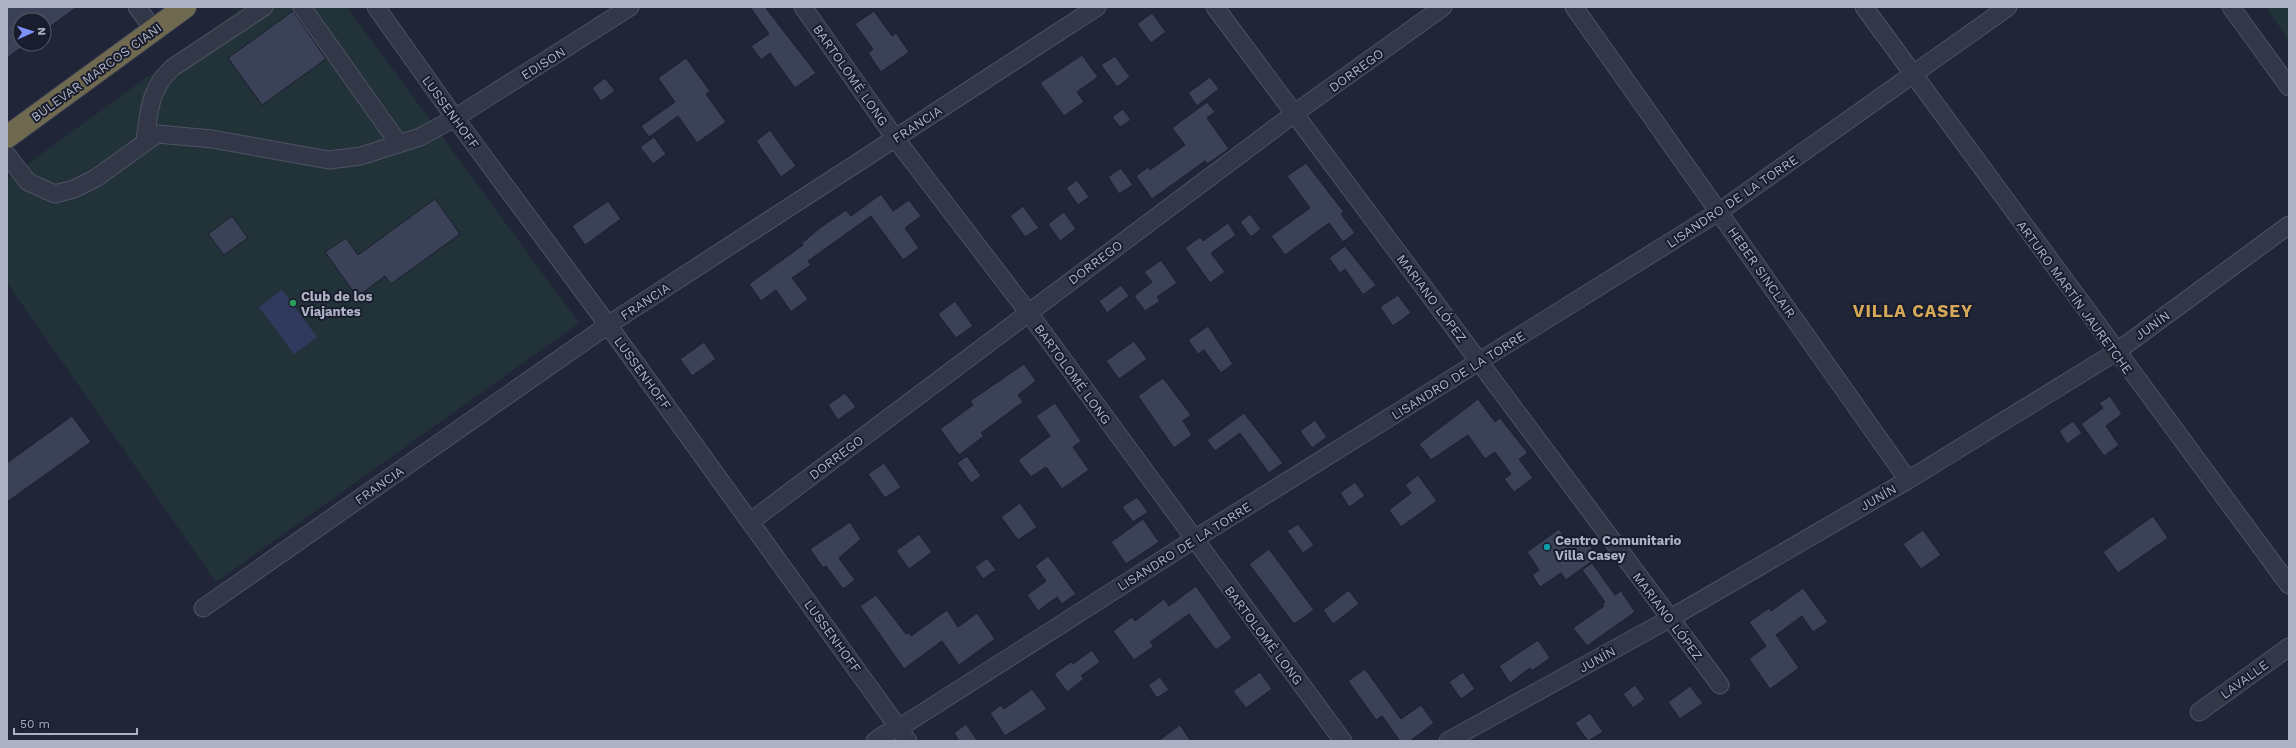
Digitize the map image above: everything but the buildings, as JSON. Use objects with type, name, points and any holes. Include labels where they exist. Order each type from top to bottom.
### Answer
[{"type":"highway","name":"BULEVAR MARCOS CIANI","points":[[7,137],[185,7]]},
{"type":"street","points":[[137,7],[154,30]]},
{"type":"street","points":[[144,141],[151,103],[159,80],[172,68],[264,7]]},
{"type":"street","points":[[302,7],[399,144]]},
{"type":"street","name":"LUSSENHOFF","points":[[376,7],[455,118],[608,325],[750,522],[900,737]]},
{"type":"street","name":"EDISON","points":[[7,155],[28,182],[55,194],[74,188],[96,178],[144,141],[157,134],[176,135],[329,160],[361,156],[420,137],[455,118],[630,7]]},
{"type":"street","name":"BARTOLOMÉ LONG","points":[[803,7],[895,138],[1028,312],[1193,540],[1343,741]]},
{"type":"street","name":"FRANCIA","points":[[203,608],[608,325],[1097,7]]},
{"type":"street","name":"MARIANO LÓPEZ","points":[[1215,7],[1669,619],[1720,685]]},
{"type":"street","name":"DORREGO","points":[[750,522],[1295,113],[1443,7]]},
{"type":"street","name":"HEBER SINCLAIR","points":[[1574,7],[1720,211],[1908,480]]},
{"type":"street","name":"ARTURO MARTÍN JAURETCHE","points":[[1864,7],[1912,76],[2289,585]]},
{"type":"street","name":"LISANDRO DE LA TORRE","points":[[874,741],[900,737],[1193,540],[1720,211],[2008,7]]},
{"type":"street","points":[[2231,7],[2289,87]]},
{"type":"street","name":"JUNÍN","points":[[1448,741],[1669,619],[1908,480],[2116,352],[2289,225]]},
{"type":"street","name":"LAVALLE","points":[[2199,712],[2289,647]]},
{"type":"shaded area","name":"Club de los Viajantes","points":[[243,7],[347,7],[579,323],[216,582],[7,283],[7,179]]},
{"type":"shaded area","points":[[2266,7],[2289,7],[2289,41]]},
{"type":"water","points":[[282,290],[317,337],[294,354],[259,307]]},
{"type":"place","name":"Club de los Viajantes","points":[[293,303]]},
{"type":"place","name":"Centro Comunitario Villa Casey","points":[[1547,547]]},
{"type":"district","name":"VILLA CASEY","points":[[1913,311]]}]
